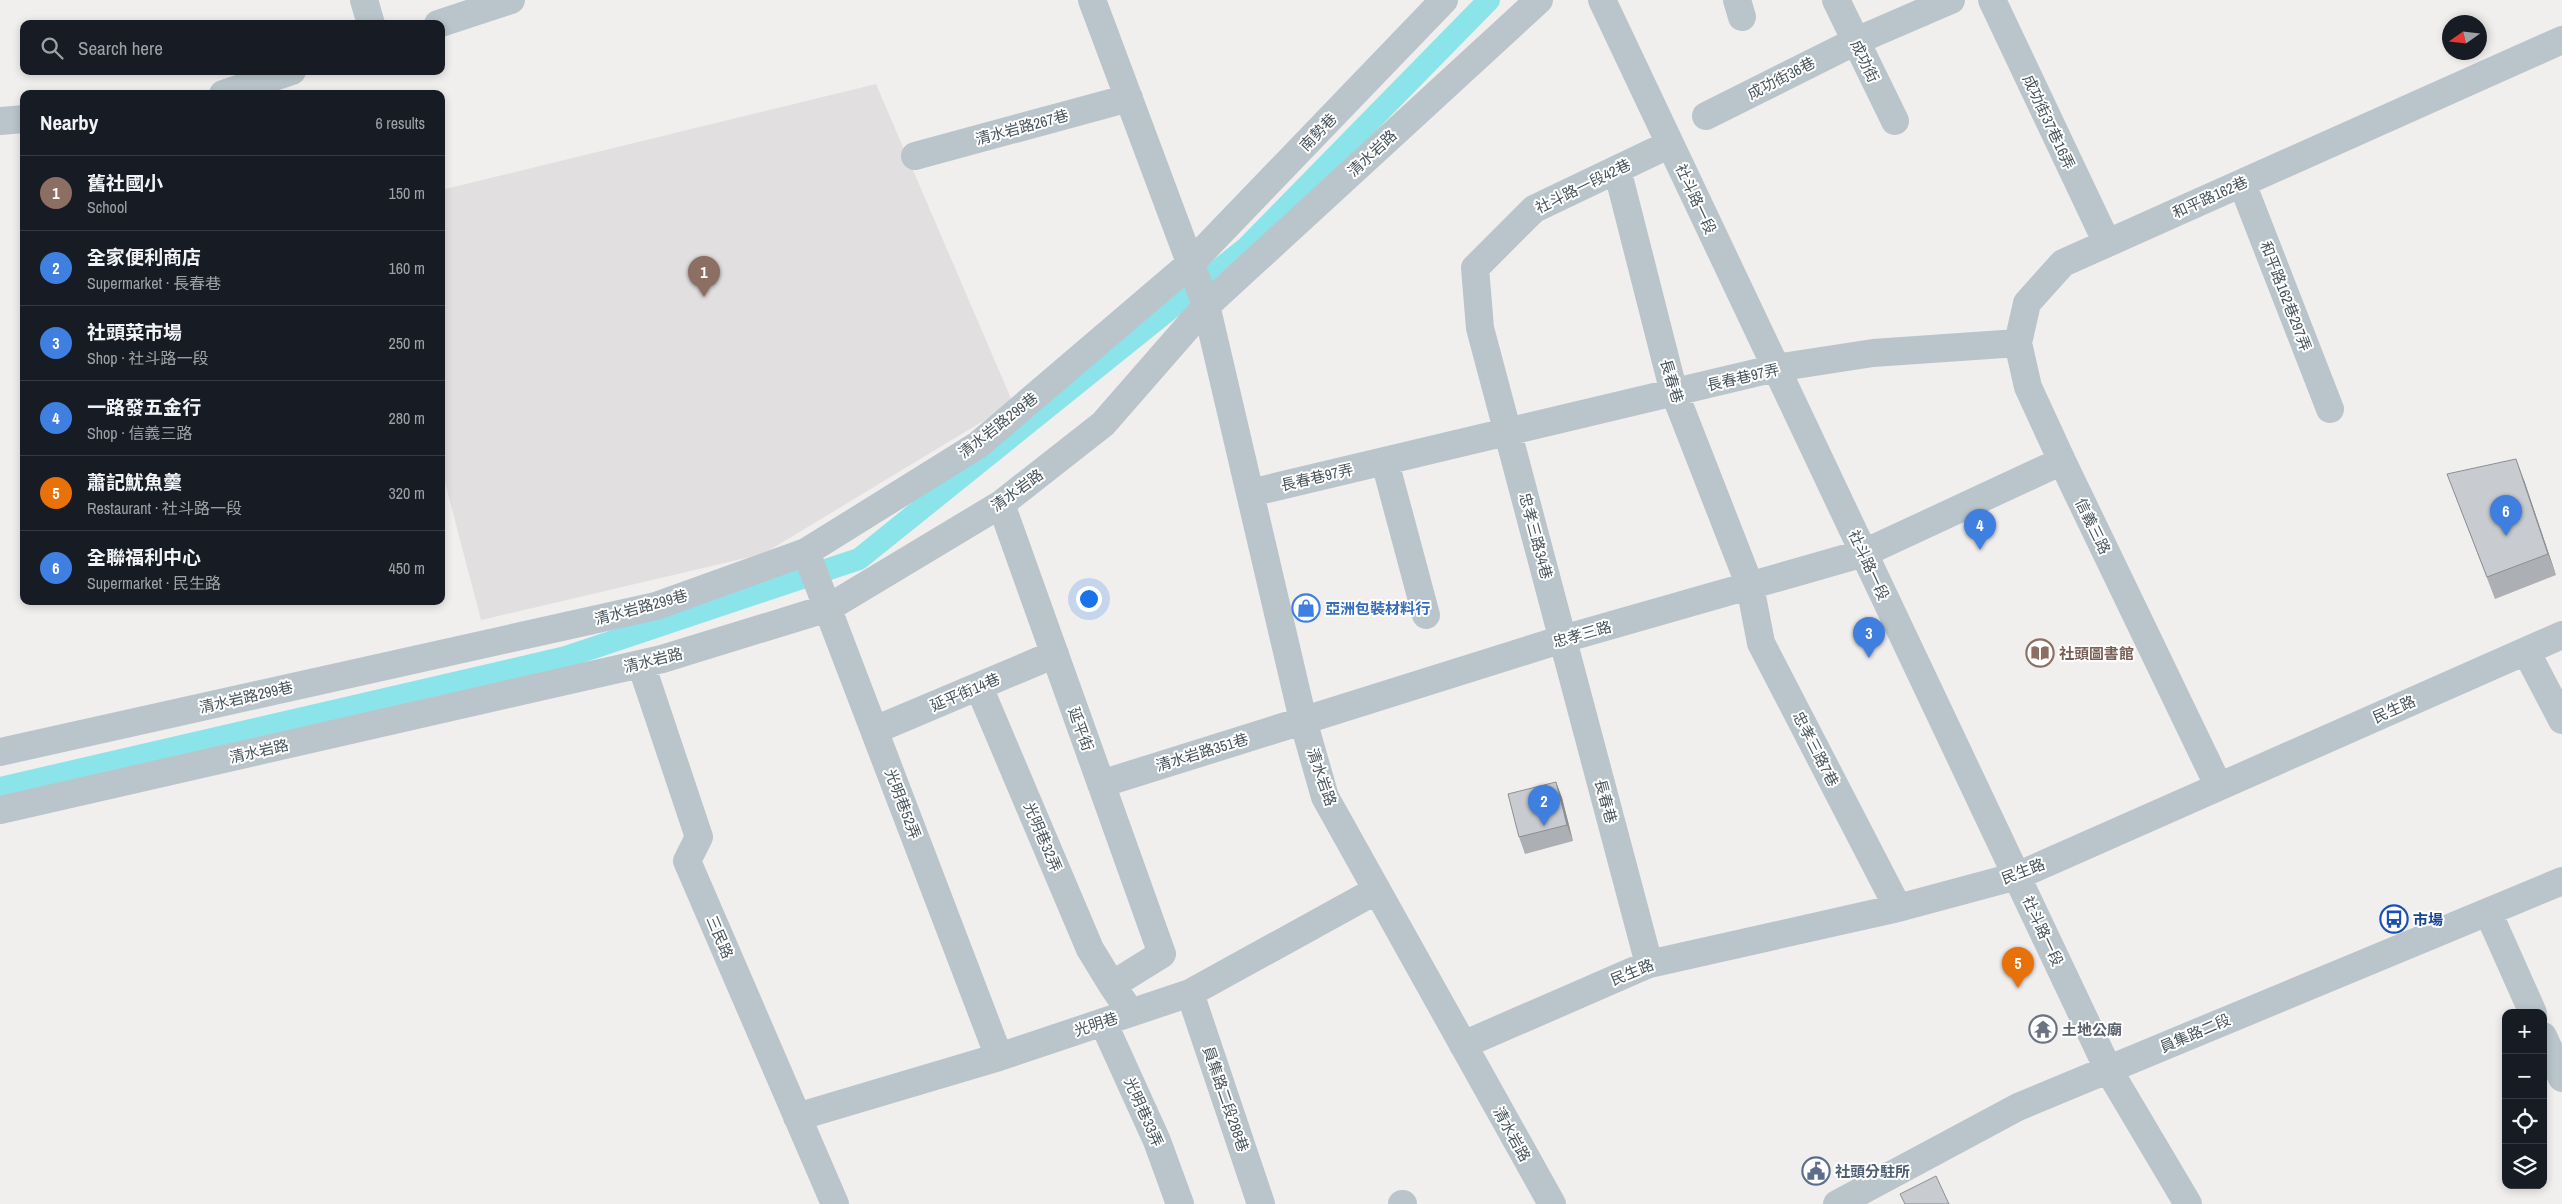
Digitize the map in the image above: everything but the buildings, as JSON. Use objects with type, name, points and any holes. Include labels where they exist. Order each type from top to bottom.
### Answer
[{"type":"street","points":[[364,0],[370,20]]},
{"type":"street","points":[[445,22],[511,0]]},
{"type":"street","points":[[1092,0],[1206,306]]},
{"type":"street","name":"南勢巷","points":[[1191,264],[1444,0]]},
{"type":"street","name":"清水岩路","points":[[0,810],[641,664],[828,607],[1001,504],[1103,424],[1206,306],[1539,0]]},
{"type":"street","name":"社斗路一段","points":[[1602,0],[2108,1069],[2188,1204]]},
{"type":"street","name":"成功街","points":[[1836,0],[1895,121]]},
{"type":"street","name":"成功街36巷","points":[[1706,116],[1856,41],[1951,0]]},
{"type":"street","name":"成功街37巷16弄","points":[[1992,0],[2107,244]]},
{"type":"street","name":"和平路162巷","points":[[2063,463],[2028,387],[2018,343],[2027,303],[2063,263],[2562,40]]},
{"type":"street","points":[[236,90],[280,75]]},
{"type":"street","name":"清水岩路267巷","points":[[915,156],[1129,98]]},
{"type":"street","points":[[0,121],[20,119]]},
{"type":"street","name":"社斗路一段42巷","points":[[1509,433],[1480,328],[1475,268],[1534,209],[1670,144]]},
{"type":"street","name":"長春巷","points":[[1617,169],[1674,393],[1750,586]]},
{"type":"street","name":"和平路162巷297弄","points":[[2242,183],[2330,409]]},
{"type":"street","name":"清水岩路299巷","points":[[0,752],[656,606],[807,553],[978,445],[1191,264]]},
{"type":"street","name":"清水岩路","points":[[1206,306],[1303,720],[1325,797],[1552,1204]]},
{"type":"street","name":"長春巷97弄","points":[[1250,493],[1509,433],[1776,368],[1873,353],[2018,343]]},
{"type":"street","name":"忠孝三路34巷","points":[[1509,433],[1563,639]]},
{"type":"street","points":[[1385,462],[1426,615]]},
{"type":"street","points":[[1864,553],[2047,468],[2063,463]]},
{"type":"street","name":"信義三路","points":[[2063,463],[2218,786]]},
{"type":"street","name":"延平街","points":[[1001,504],[1162,954],[1112,985]]},
{"type":"street","name":"光明巷52弄","points":[[807,553],[999,1056]]},
{"type":"street","name":"忠孝三路","points":[[1303,720],[1563,639],[1864,553]]},
{"type":"street","name":"忠孝三路7巷","points":[[1750,586],[1761,643],[1898,908]]},
{"type":"street","name":"民生路","points":[[1463,1045],[1649,964],[1898,908],[2017,876],[2562,636]]},
{"type":"street","name":"長春巷","points":[[1563,639],[1649,964]]},
{"type":"street","points":[[2526,651],[2562,720]]},
{"type":"street","name":"延平街14巷","points":[[875,730],[1054,654]]},
{"type":"street","name":"三民路","points":[[641,664],[699,837],[688,861],[835,1204]]},
{"type":"street","name":"光明巷32弄","points":[[979,687],[1090,949],[1131,1013]]},
{"type":"street","name":"清水岩路351巷","points":[[1101,784],[1303,720]]},
{"type":"street","name":"員集路二段","points":[[1837,1204],[2018,1107],[2562,881]]},
{"type":"street","name":"光明巷","points":[[797,1117],[999,1056],[1190,994],[1377,890]]},
{"type":"street","points":[[2488,912],[2531,1009]]},
{"type":"street","name":"員集路二段288巷","points":[[1190,994],[1261,1204]]},
{"type":"street","name":"光明巷33弄","points":[[1104,1022],[1157,1141],[1180,1204]]},
{"type":"street","points":[[2550,1036],[2562,1078]]},
{"type":"shaded area","points":[[876,84],[1013,403],[763,554],[481,620],[445,482],[445,189]]},
{"type":"waterway","points":[[0,788],[566,657],[859,559],[1247,247],[1489,0]]},
{"type":"place","name":"舊社國小","points":[[704,297]]},
{"type":"place","name":"全聯福利中心","points":[[2506,536]]},
{"type":"place","name":"一路發五金行","points":[[1980,550]]},
{"type":"place","name":"亞洲包裝材料行","points":[[1306,608]]},
{"type":"place","name":"社頭圖書館","points":[[2040,653]]},
{"type":"place","name":"社頭菜市場","points":[[1869,658]]},
{"type":"place","name":"全家便利商店","points":[[1544,826]]},
{"type":"place","name":"市場","points":[[2394,919]]},
{"type":"place","name":"蕭記魷魚羹","points":[[2018,988]]},
{"type":"place","name":"土地公廟","points":[[2043,1029]]},
{"type":"place","name":"社頭分駐所","points":[[1816,1171]]}]
